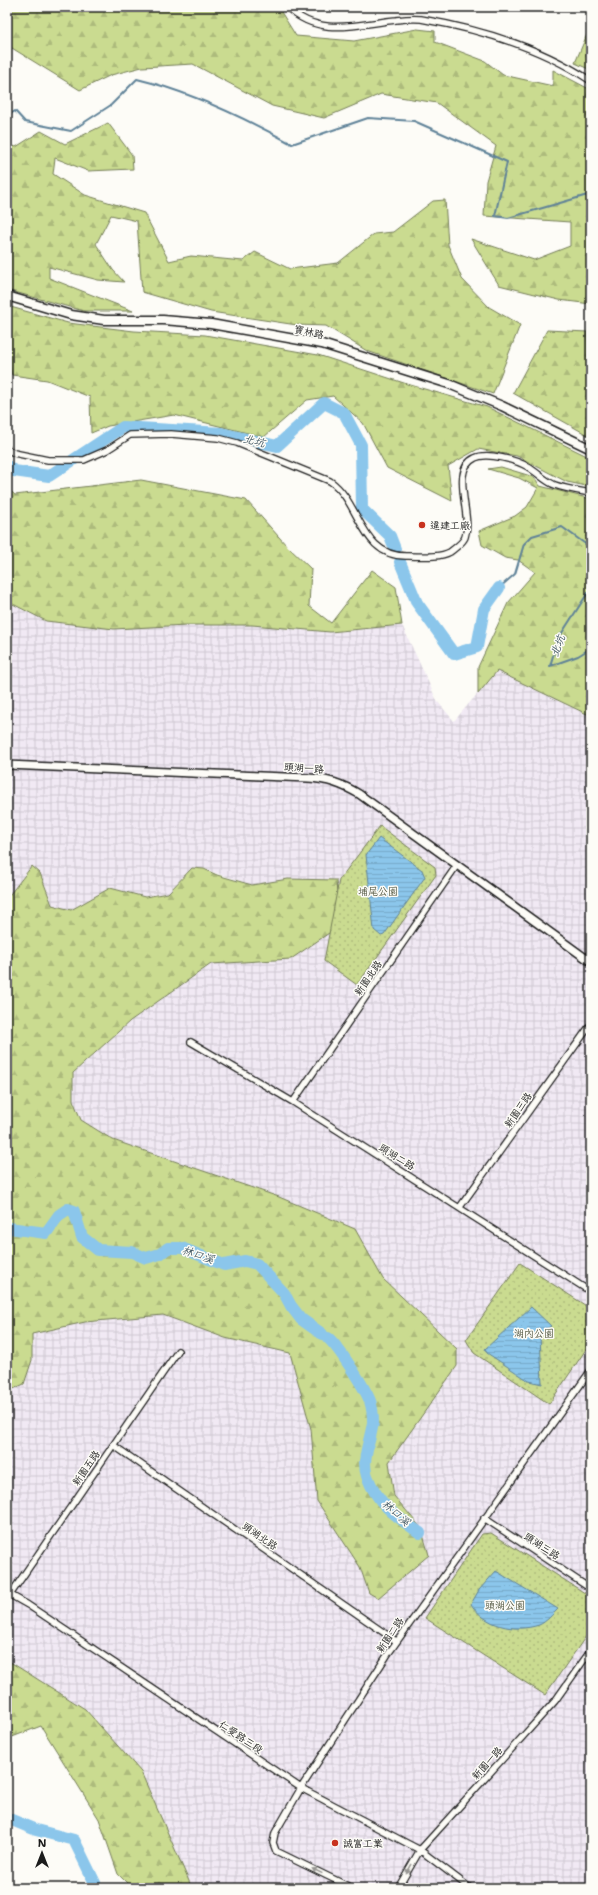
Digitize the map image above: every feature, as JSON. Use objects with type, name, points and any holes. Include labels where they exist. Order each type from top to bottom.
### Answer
[{"type":"main road","name":"寶林路","points":[[7,296],[71,315],[104,320],[163,320],[211,324],[322,344],[449,384],[502,406],[591,449]]},
{"type":"street","points":[[287,7],[308,23],[330,27],[352,27],[378,22],[419,19],[476,32],[516,43],[550,56],[591,81]]},
{"type":"street","points":[[7,449],[14,453],[48,460],[84,460],[107,450],[130,435],[171,434],[218,438],[236,443],[330,481],[340,488],[369,540],[382,549],[400,557],[433,556],[449,552],[465,538],[467,523],[462,477],[466,465],[476,457],[491,455],[526,466],[555,485],[591,493]]},
{"type":"street","name":"頭湖一路","points":[[7,765],[325,779],[343,785],[359,794],[591,962]]},
{"type":"street","name":"新園北路","points":[[293,1102],[457,865]]},
{"type":"street","name":"新園三路","points":[[460,1207],[591,1024]]},
{"type":"street","name":"頭湖二路","points":[[191,1042],[293,1102],[460,1207],[591,1292]]},
{"type":"street","name":"新園五路","points":[[8,1594],[178,1351]]},
{"type":"street","name":"新園二路","points":[[352,1888],[276,1851],[273,1843],[275,1833],[301,1788],[396,1641],[591,1370]]},
{"type":"street","name":"頭湖北路","points":[[113,1445],[396,1641]]},
{"type":"street","name":"頭湖三路","points":[[484,1518],[591,1588]]},
{"type":"street","name":"仁愛路三段","points":[[8,1594],[35,1610],[301,1788],[420,1850],[470,1888]]},
{"type":"street","name":"新園一路","points":[[398,1888],[420,1850],[555,1701],[591,1650]]},
{"type":"shaded area","points":[[7,601],[46,621],[252,625],[330,632],[402,625],[437,701],[454,721],[497,671],[591,716],[591,1888],[192,1888],[141,1772],[85,1709],[7,1660],[7,1392],[24,1384],[32,1360],[32,1334],[85,1322],[163,1315],[225,1338],[291,1353],[311,1429],[317,1501],[360,1567],[369,1593],[421,1528],[394,1496],[389,1462],[457,1365],[456,1349],[383,1279],[355,1229],[279,1197],[113,1140],[81,1120],[73,1100],[73,1073],[130,1021],[211,964],[291,959],[288,879],[252,885],[204,869],[192,868],[168,893],[145,897],[110,888],[71,910],[52,905],[40,873],[7,898]]},
{"type":"green space","points":[[7,7],[278,7],[296,36],[354,41],[417,29],[435,31],[435,42],[485,61],[503,75],[553,86],[553,70],[591,90],[591,304],[559,300],[499,285],[471,239],[534,260],[570,246],[570,222],[484,216],[486,181],[496,146],[437,103],[381,94],[324,118],[272,106],[193,64],[142,67],[111,75],[80,90],[7,45]]},
{"type":"green space","points":[[591,25],[591,70],[575,63]]},
{"type":"green space","points":[[108,123],[132,155],[133,169],[88,171],[55,158],[53,174],[85,195],[144,213],[169,261],[191,256],[243,261],[255,252],[290,269],[338,263],[374,234],[393,232],[433,201],[445,200],[448,245],[462,279],[489,307],[520,325],[493,394],[367,351],[326,326],[297,325],[211,312],[142,292],[137,221],[111,215],[96,244],[113,270],[124,282],[98,280],[49,267],[49,278],[133,311],[84,311],[7,290],[7,144],[16,147],[41,131],[65,144]]},
{"type":"green space","points":[[7,306],[68,323],[134,331],[205,335],[318,355],[407,384],[487,407],[591,458],[591,487],[567,482],[517,456],[478,449],[448,466],[452,501],[387,468],[363,423],[333,396],[307,400],[264,437],[174,415],[108,426],[91,433],[90,397],[47,380],[12,375],[7,357]]},
{"type":"green space","points":[[547,330],[587,332],[589,375],[591,376],[591,437],[513,393]]},
{"type":"green space","points":[[501,467],[534,477],[540,486],[591,499],[591,716],[497,671],[478,694],[478,667],[508,603],[535,572],[518,560],[505,558],[482,545],[479,531],[515,516],[527,507],[538,488],[519,478],[488,469]]},
{"type":"green space","points":[[141,480],[246,500],[287,546],[311,569],[309,606],[331,623],[372,570],[396,587],[402,625],[330,632],[252,625],[186,625],[114,629],[46,621],[7,601],[7,488],[15,495]]},
{"type":"green space","name":"埔尾公園","points":[[380,826],[435,867],[436,875],[357,985],[324,961],[339,880]]},
{"type":"green space","points":[[32,866],[40,873],[52,905],[71,910],[110,888],[145,897],[168,893],[192,868],[204,869],[217,875],[252,885],[288,879],[336,880],[338,912],[332,931],[291,959],[211,964],[130,1021],[73,1073],[73,1100],[81,1120],[113,1140],[279,1197],[355,1229],[383,1279],[457,1349],[457,1366],[389,1462],[394,1496],[421,1528],[429,1555],[378,1598],[369,1593],[360,1567],[317,1501],[311,1429],[290,1353],[225,1338],[163,1315],[85,1322],[32,1334],[32,1360],[24,1384],[7,1392],[7,898]]},
{"type":"green space","name":"湖內公園","points":[[520,1263],[591,1309],[591,1342],[549,1404],[474,1353],[466,1340]]},
{"type":"green space","name":"頭湖公園","points":[[491,1533],[591,1597],[591,1629],[545,1695],[425,1618],[482,1534]]},
{"type":"green space","points":[[7,1660],[85,1709],[141,1772],[192,1888],[132,1888],[118,1874],[99,1819],[41,1726],[7,1739]]},
{"type":"water","points":[[379,838],[422,870],[425,877],[384,935],[381,936],[374,930],[366,855]]},
{"type":"water","points":[[531,1307],[551,1326],[540,1334],[542,1384],[529,1381],[487,1353],[485,1349]]},
{"type":"water","points":[[496,1571],[558,1609],[542,1624],[529,1627],[510,1628],[501,1626],[484,1618],[471,1604],[479,1590]]},
{"type":"waterway","points":[[7,116],[15,111],[25,122],[71,131],[111,105],[137,79],[157,84],[197,98],[255,124],[292,144],[368,118],[414,121],[507,162],[495,216],[508,218],[591,194]]},
{"type":"waterway","name":"北坑","points":[[7,466],[14,471],[49,476],[123,427],[221,433],[277,446],[324,403],[344,413],[361,445],[362,509],[390,536],[395,549]]},
{"type":"waterway","name":"北坑","points":[[499,588],[515,574],[524,544],[532,536],[562,527],[591,548]]},
{"type":"waterway","name":"北坑","points":[[400,562],[417,603],[454,654],[477,647],[484,609],[499,588]]},
{"type":"waterway","name":"北坑","points":[[591,588],[558,639],[550,666],[578,656],[591,648]]},
{"type":"waterway","name":"林口溪","points":[[7,1227],[46,1233],[59,1215],[68,1209],[74,1211],[82,1237],[98,1250],[132,1252],[146,1258],[160,1254],[168,1248],[182,1248],[224,1265],[245,1261],[257,1264],[284,1293],[291,1306],[301,1319],[322,1334]]},
{"type":"waterway","name":"林口溪","points":[[328,1338],[338,1349],[351,1368],[371,1403],[373,1422],[365,1463],[365,1469],[371,1486],[389,1509],[420,1533]]},
{"type":"waterway","points":[[7,1818],[36,1830],[74,1840],[95,1883],[95,1888]]},
{"type":"place","name":"違建工廠","points":[[422,525]]},
{"type":"place","name":"誠富工業","points":[[335,1843]]}]
